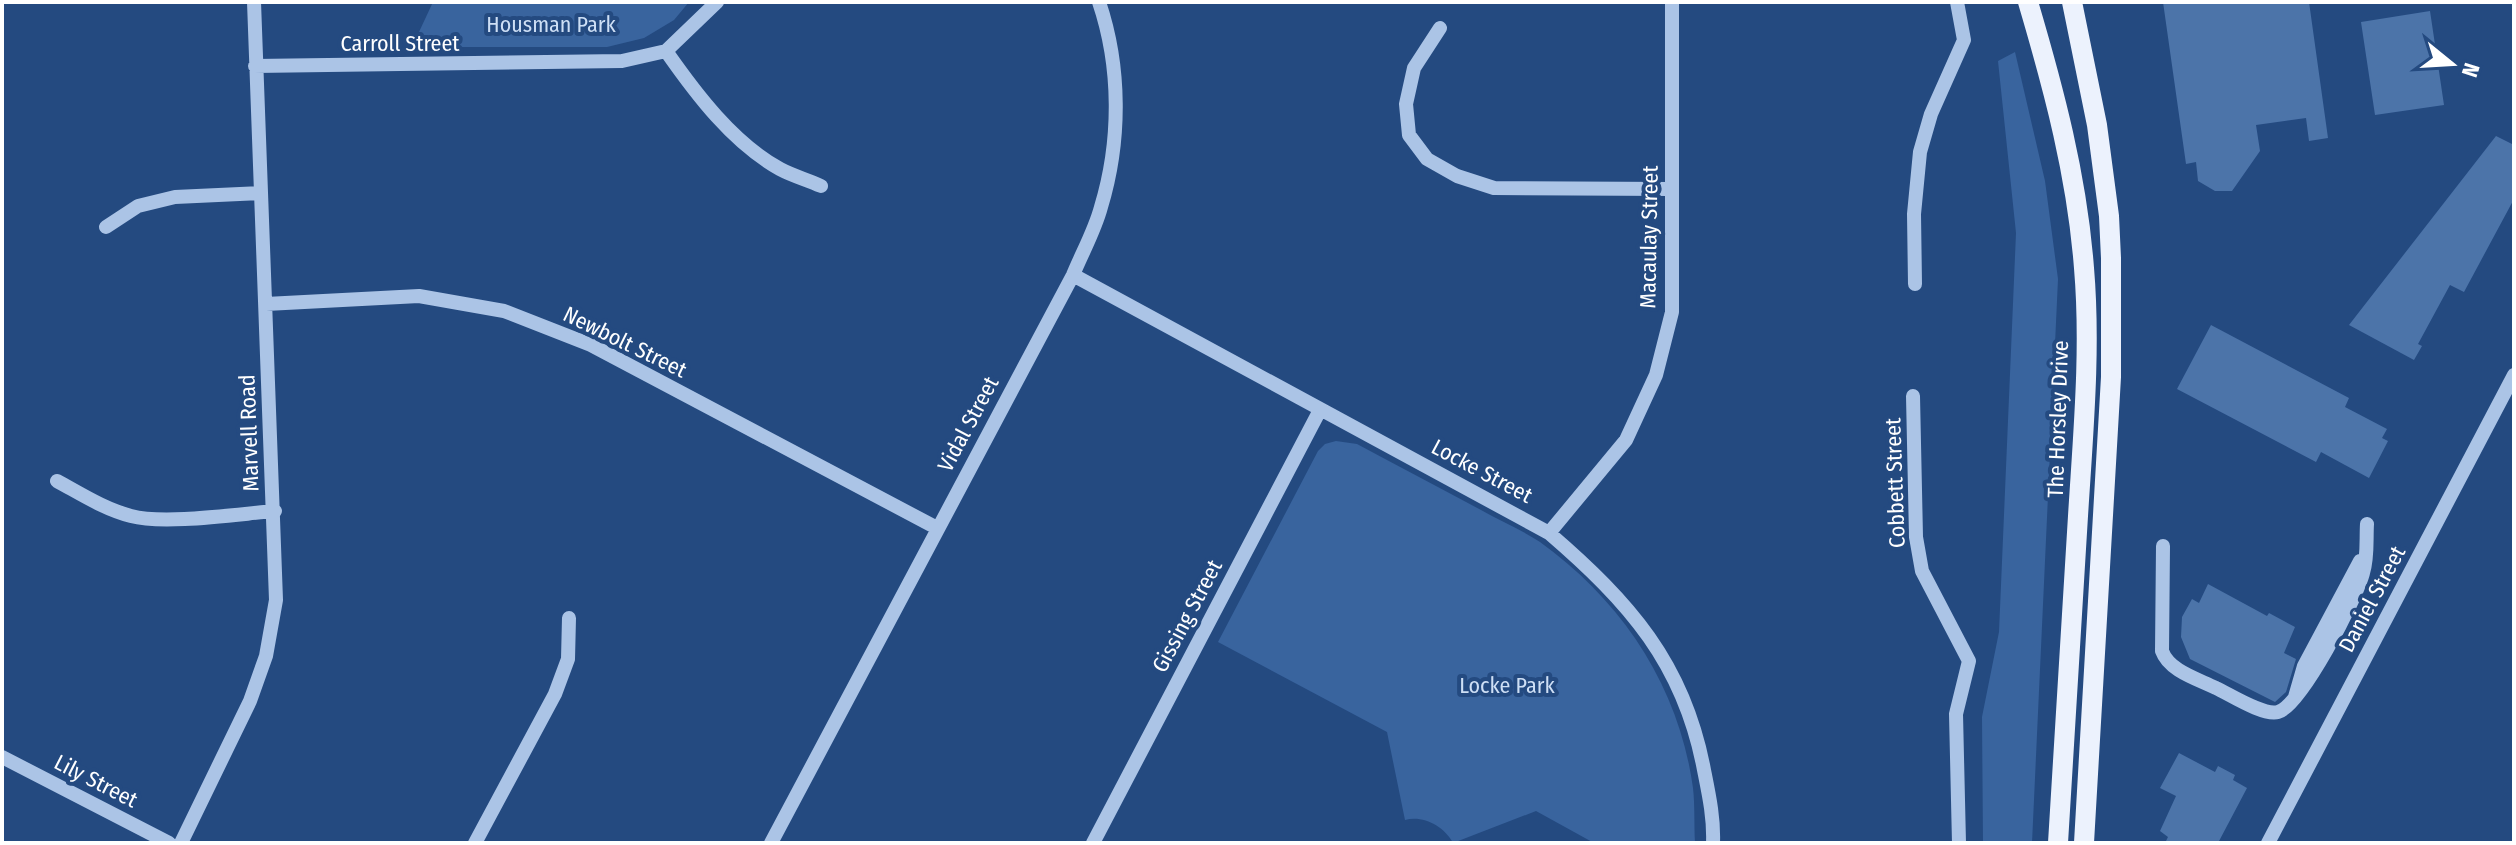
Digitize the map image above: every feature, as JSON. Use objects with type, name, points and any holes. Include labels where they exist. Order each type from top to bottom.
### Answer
[{"type":"main road","name":"The Horsley Drive","points":[[2028,2],[2063,124],[2085,271],[2086,364],[2082,450],[2058,843]]},
{"type":"main road","points":[[2072,2],[2097,125],[2109,216],[2111,258],[2111,377],[2084,843]]},
{"type":"street","name":"Marvell Road","points":[[181,843],[250,701],[266,656],[276,600],[254,2]]},
{"type":"street","points":[[717,2],[666,51],[692,87],[745,143],[780,169],[821,186]]},
{"type":"street","name":"Vidal Street","points":[[775,842],[937,528],[1073,275],[1101,208],[1115,139],[1116,82],[1109,33],[1099,2]]},
{"type":"street","name":"Macaulay Street","points":[[1549,533],[1626,440],[1656,375],[1672,312],[1672,2]]},
{"type":"street","points":[[1915,284],[1914,214],[1920,152],[1931,114],[1964,40],[1957,2]]},
{"type":"street","points":[[1440,28],[1414,68],[1406,104],[1409,135],[1427,159],[1457,176],[1494,188],[1671,189]]},
{"type":"street","name":"Carroll Street","points":[[255,66],[622,61],[666,51]]},
{"type":"street","points":[[106,227],[138,206],[175,197],[260,193]]},
{"type":"street","name":"Locke Street","points":[[1073,275],[1549,533],[1599,576],[1651,636],[1681,690],[1699,743],[1714,820],[1713,843]]},
{"type":"street","name":"Newbolt Street","points":[[266,304],[419,296],[504,311],[591,345],[937,528]]},
{"type":"street","name":"Daniel Street","points":[[2268,843],[2514,375]]},
{"type":"street","name":"Cobbett Street","points":[[1913,396],[1916,537],[1922,571],[1969,661],[1956,714],[1959,843]]},
{"type":"street","name":"Gissing Street","points":[[1093,843],[1320,410]]},
{"type":"street","points":[[57,481],[106,508],[134,517],[155,519],[275,511]]},
{"type":"street","points":[[2163,546],[2162,651],[2165,659],[2263,711],[2277,713],[2290,706],[2308,682],[2354,596],[2364,572],[2367,524]]},
{"type":"street","points":[[475,843],[555,694],[568,659],[569,618]]},
{"type":"street","name":"Lily Street","points":[[2,757],[169,843]]},
{"type":"green space","name":"Housman Park","points":[[433,2],[689,2],[674,20],[644,38],[607,47],[412,47]]},
{"type":"green space","points":[[2015,52],[2045,181],[2058,279],[2032,843],[1983,843],[1982,717],[1999,632],[2016,233],[1998,61]]},
{"type":"green space","name":"Locke Park","points":[[1336,441],[1357,444],[1540,542],[1597,591],[1642,649],[1675,715],[1693,788],[1695,843],[1594,843],[1536,811],[1453,843],[1432,823],[1419,819],[1405,820],[1387,732],[1218,642],[1318,451],[1325,444]]},
{"type":"building","points":[[2163,2],[2309,2],[2328,138],[2309,141],[2306,118],[2256,125],[2260,151],[2232,191],[2215,191],[2198,181],[2196,162],[2186,164]]},
{"type":"building","points":[[2430,11],[2444,105],[2375,115],[2361,22]]},
{"type":"building","points":[[2496,136],[2514,145],[2514,199],[2464,292],[2450,285],[2418,344],[2422,346],[2414,360],[2349,325]]},
{"type":"building","points":[[2211,325],[2349,398],[2345,407],[2387,429],[2382,438],[2388,441],[2369,478],[2321,452],[2316,462],[2177,389]]},
{"type":"building","points":[[2208,584],[2267,616],[2269,613],[2295,627],[2284,653],[2296,659],[2286,692],[2275,702],[2190,659],[2181,637],[2182,617],[2192,599],[2199,603]]},
{"type":"building","points":[[2179,753],[2215,772],[2218,766],[2235,775],[2233,780],[2247,788],[2218,843],[2165,843],[2168,837],[2160,831],[2176,796],[2160,788]]}]
